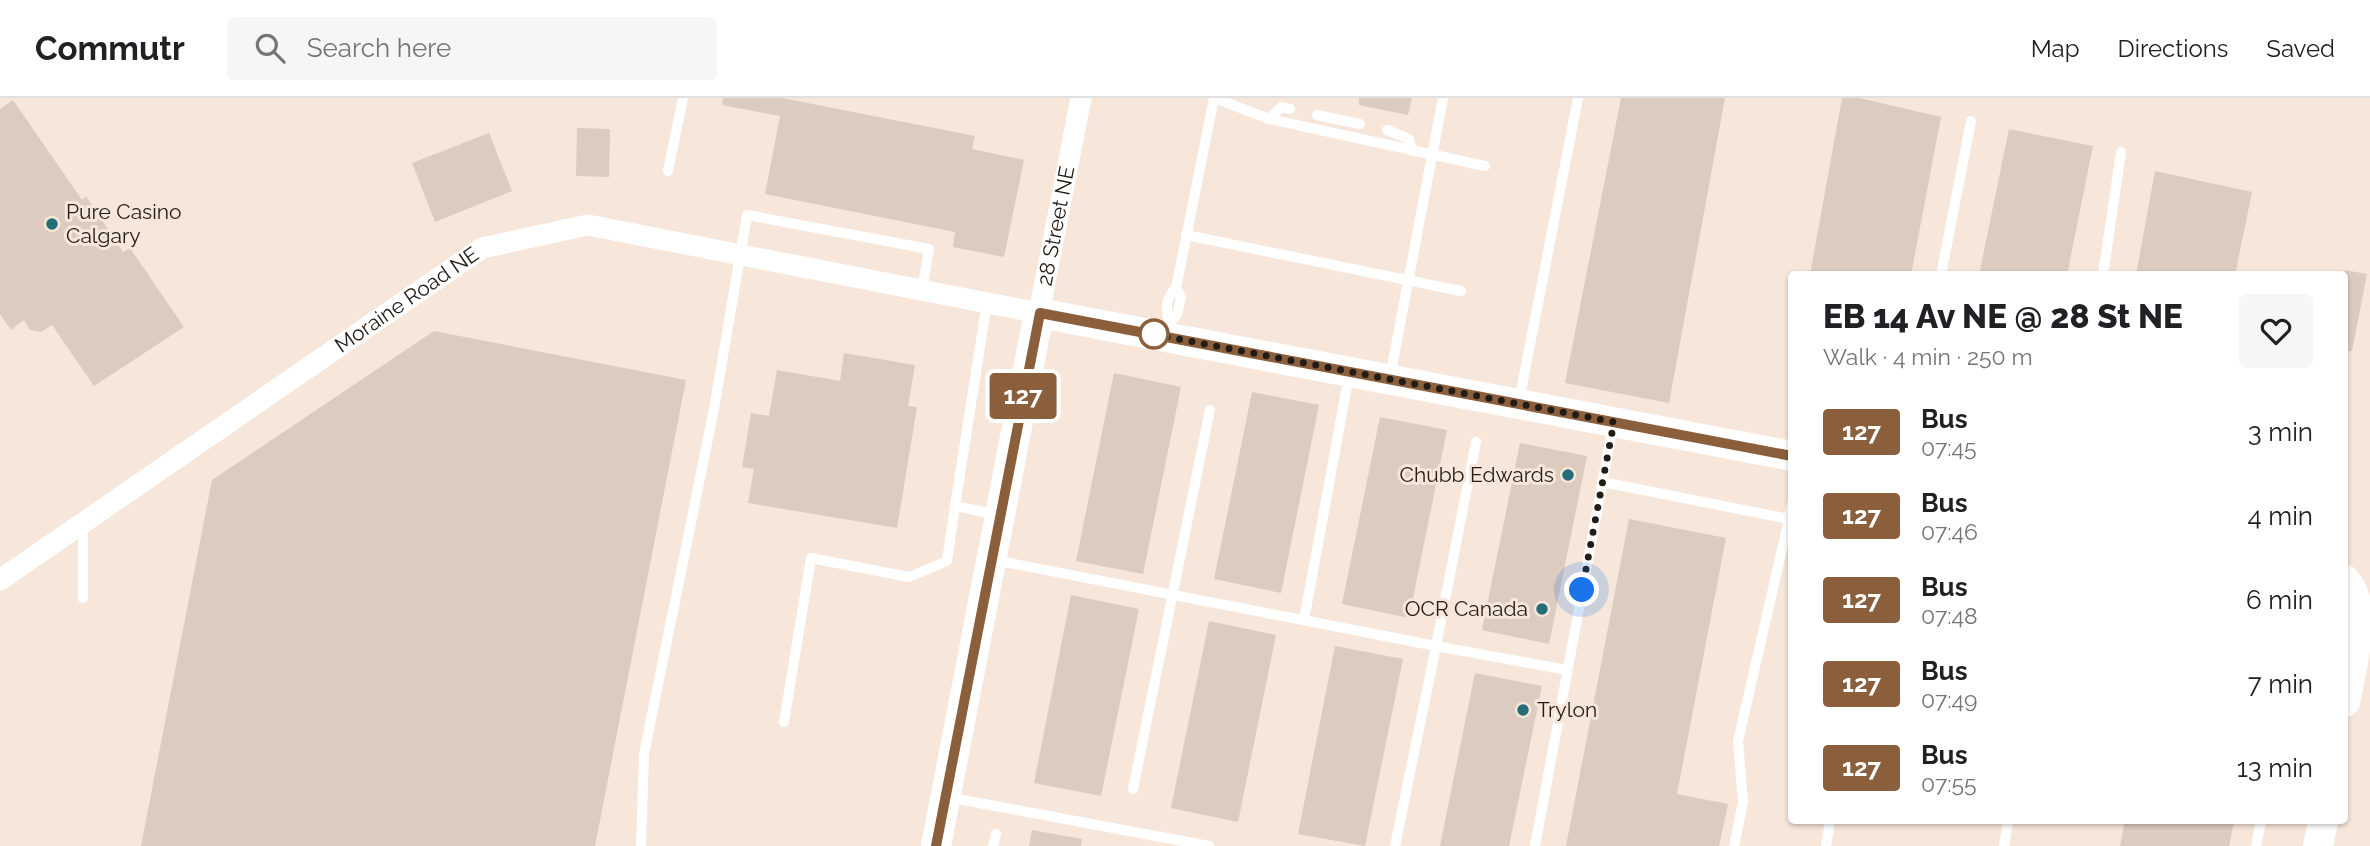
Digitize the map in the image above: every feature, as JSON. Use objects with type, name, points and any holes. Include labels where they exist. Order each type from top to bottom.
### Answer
[{"type":"street","name":"28 Street NE","points":[[936,846],[1081,98]]},
{"type":"street","name":"Moraine Road NE","points":[[0,580],[482,248],[588,225],[1040,313]]},
{"type":"street","points":[[1040,313],[1169,329],[1350,372],[1788,455]]},
{"type":"street","points":[[2348,583],[2359,629],[2348,686]]},
{"type":"street","points":[[2318,846],[2322,824]]},
{"type":"lane","points":[[668,171],[683,98]]},
{"type":"lane","points":[[1169,329],[1177,315],[1181,297],[1176,288],[1214,98],[1242,102],[1269,119],[1485,166]]},
{"type":"lane","points":[[1390,379],[1443,98]]},
{"type":"lane","points":[[1518,404],[1578,98]]},
{"type":"lane","points":[[1269,119],[1281,107],[1290,108]]},
{"type":"lane","points":[[1317,115],[1360,124]]},
{"type":"lane","points":[[1942,271],[1971,121]]},
{"type":"lane","points":[[1387,130],[1409,139],[1412,151]]},
{"type":"lane","points":[[2104,271],[2121,152]]},
{"type":"lane","points":[[641,846],[644,754],[695,503],[747,215],[929,249],[922,290]]},
{"type":"lane","points":[[1186,235],[1461,291]]},
{"type":"lane","points":[[784,722],[811,558],[909,577],[947,561],[987,302]]},
{"type":"lane","points":[[1304,620],[1350,372]]},
{"type":"lane","points":[[1133,789],[1210,410]]},
{"type":"lane","points":[[1535,846],[1614,422]]},
{"type":"lane","points":[[1395,846],[1476,442]]},
{"type":"lane","points":[[1602,482],[1788,519]]},
{"type":"lane","points":[[955,506],[1000,515]]},
{"type":"lane","points":[[83,523],[83,598]]},
{"type":"lane","points":[[1734,846],[1743,802],[1738,741],[1788,523]]},
{"type":"lane","points":[[992,559],[1567,670]]},
{"type":"lane","points":[[945,796],[1183,844],[1209,846]]},
{"type":"lane","points":[[1826,846],[1830,824]]},
{"type":"lane","points":[[2004,846],[2008,824]]},
{"type":"lane","points":[[2256,846],[2260,824]]},
{"type":"building","points":[[723,98],[782,98],[975,136],[972,149],[1024,160],[1004,257],[953,247],[955,232],[765,194],[780,116],[722,105]]},
{"type":"building","points":[[1359,98],[1412,98],[1408,115],[1359,105]]},
{"type":"building","points":[[1621,98],[1725,98],[1669,403],[1565,383]]},
{"type":"building","points":[[1842,98],[1859,98],[1941,117],[1912,271],[1811,271]]},
{"type":"building","name":"Pure Casino Calgary","points":[[13,100],[82,200],[86,196],[123,252],[130,248],[184,327],[94,386],[52,325],[41,332],[30,330],[24,320],[11,330],[0,314],[0,109]]},
{"type":"building","points":[[577,128],[610,129],[609,177],[576,176]]},
{"type":"building","points":[[2009,129],[2093,146],[2068,271],[1980,271]]},
{"type":"building","points":[[489,133],[512,191],[435,222],[412,163]]},
{"type":"building","points":[[2155,171],[2252,192],[2236,271],[2137,271]]},
{"type":"building","points":[[2345,270],[2367,274],[2352,351],[2348,351],[2348,271]]},
{"type":"building","points":[[434,331],[686,380],[595,846],[141,846],[212,480]]},
{"type":"building","points":[[844,353],[915,365],[908,406],[917,407],[897,528],[748,503],[754,469],[742,467],[751,413],[769,416],[777,370],[840,381]]},
{"type":"building","points":[[1114,373],[1181,387],[1143,574],[1076,561]]},
{"type":"building","points":[[1252,392],[1319,405],[1281,593],[1214,579]]},
{"type":"building","points":[[1380,417],[1447,430],[1409,618],[1342,604]]},
{"type":"building","points":[[1520,443],[1587,456],[1549,644],[1482,630]]},
{"type":"building","points":[[1629,519],[1726,538],[1677,794],[1728,804],[1719,846],[1566,846]]},
{"type":"building","points":[[1071,595],[1139,609],[1101,796],[1034,783]]},
{"type":"building","points":[[1209,621],[1276,635],[1238,822],[1171,808]]},
{"type":"building","points":[[1335,646],[1403,659],[1365,846],[1298,834]]},
{"type":"building","points":[[1475,673],[1542,686],[1509,846],[1440,846]]},
{"type":"building","points":[[2124,824],[2233,824],[2229,846],[2120,846]]},
{"type":"building","points":[[1032,830],[1082,839],[1081,846],[1029,846]]},
{"type":"bus line","name":"127","points":[[936,846],[1040,313],[1788,455]]},
{"type":"place","name":"Pure Casino Calgary","points":[[52,224]]},
{"type":"place","name":"Chubb Edwards","points":[[1568,475]]},
{"type":"place","name":"OCR Canada","points":[[1542,609]]},
{"type":"place","name":"Trylon","points":[[1523,710]]},
{"type":"route","points":[[1154,334],[1142,332],[1614,422],[1582,590]]}]
